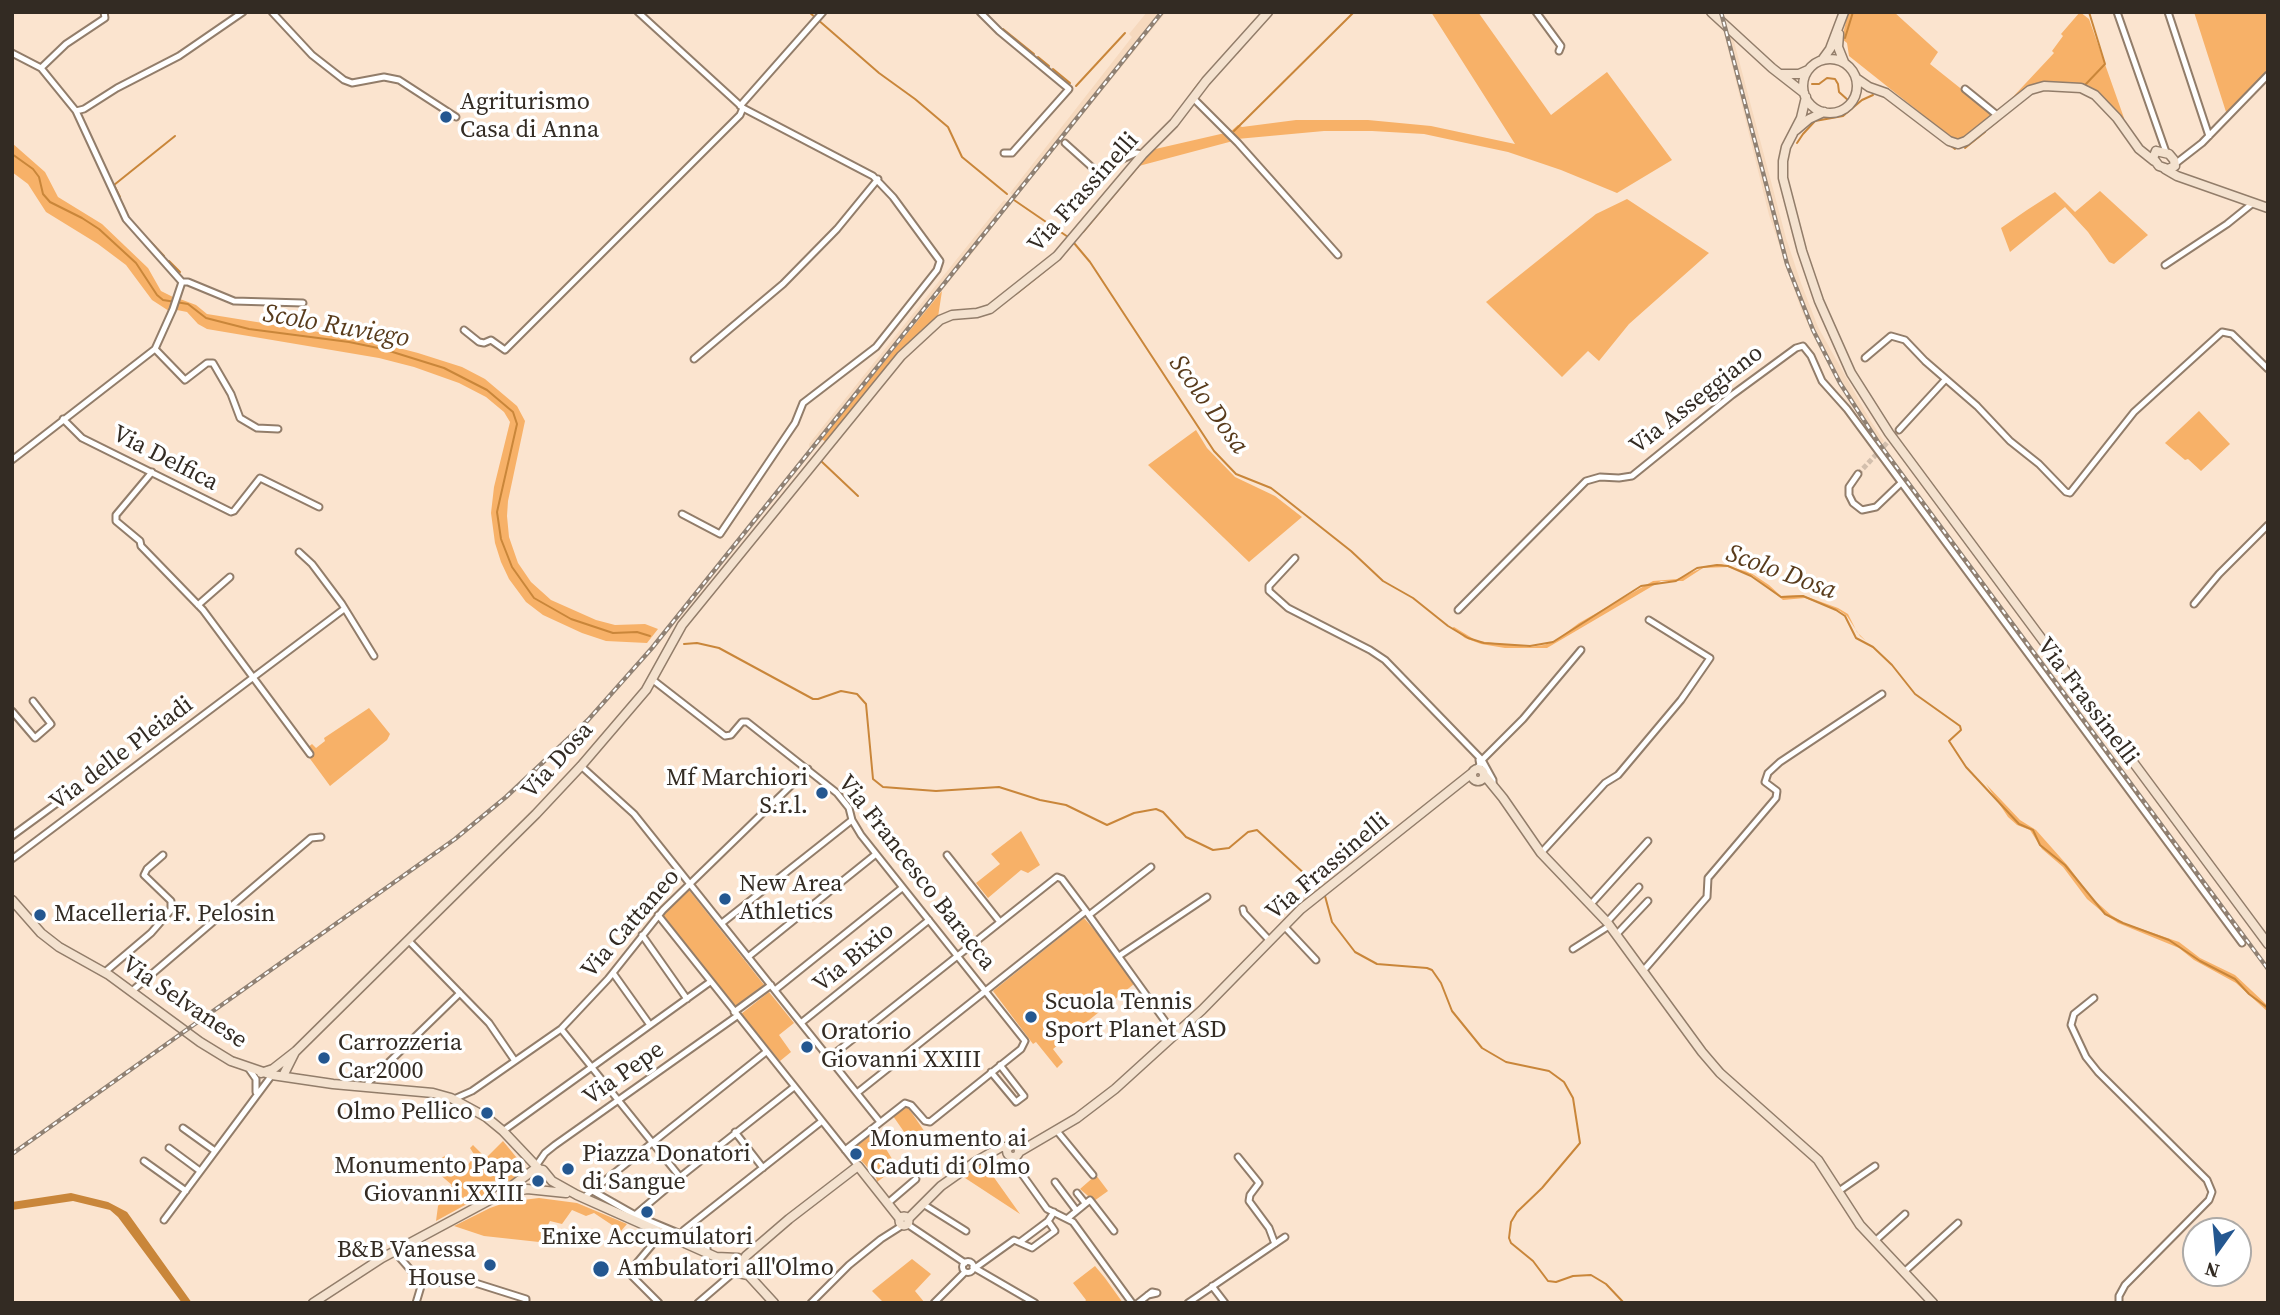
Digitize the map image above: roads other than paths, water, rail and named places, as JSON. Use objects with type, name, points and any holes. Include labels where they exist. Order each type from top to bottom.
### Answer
[{"type":"street","points":[[41,68],[66,44],[105,18],[104,12]]},
{"type":"street","points":[[76,111],[82,111],[110,91],[180,56],[243,12]]},
{"type":"street","points":[[272,12],[312,55],[344,80],[352,83],[384,76],[399,80],[456,117]]},
{"type":"street","points":[[638,12],[741,107],[861,168],[877,179],[916,226],[940,261],[937,270],[876,347],[803,403],[797,419],[720,534],[682,514]]},
{"type":"street","points":[[980,12],[1069,89],[1012,153],[1004,153]]},
{"type":"street","name":"Via Frassinelli","points":[[812,464],[880,380],[928,330],[945,317],[990,309],[1039,272],[1070,242],[1268,12]]},
{"type":"street","points":[[1536,12],[1561,46],[1559,51]]},
{"type":"street","points":[[1711,12],[1805,95],[1813,107],[1824,112]]},
{"type":"street","points":[[1844,12],[1838,47],[1841,59],[1856,78],[1869,87],[1886,93],[1953,143],[1966,141],[2033,89],[2068,86],[2095,94],[2139,149],[2160,154],[2188,155]]},
{"type":"street","points":[[2117,12],[2160,139],[2160,154],[2165,169],[2268,208]]},
{"type":"street","points":[[2168,12],[2209,136]]},
{"type":"street","points":[[464,330],[479,342],[491,340],[505,350],[740,115],[741,107],[821,14]]},
{"type":"street","points":[[1782,74],[1798,74],[1821,60],[1830,49],[1840,28]]},
{"type":"street","points":[[12,53],[41,68],[76,111],[125,219],[182,282],[233,301],[303,303]]},
{"type":"street","points":[[1821,60],[1832,58],[1846,63]]},
{"type":"street","points":[[1808,70],[1804,79],[1806,103],[1783,160],[1784,184],[1819,301],[1851,373],[1889,433],[2268,944]]},
{"type":"street","points":[[2165,169],[2175,165],[2209,136],[2268,75]]},
{"type":"street","points":[[1794,132],[1809,119],[1824,112],[1846,108],[1855,96],[1856,78]]},
{"type":"street","points":[[1965,89],[1997,115]]},
{"type":"street","points":[[1855,96],[1878,90]]},
{"type":"street","points":[[1193,98],[1238,143],[1338,255]]},
{"type":"street","points":[[1065,144],[1095,170],[1136,153],[1143,154]]},
{"type":"street","points":[[2160,154],[2175,165],[2182,177]]},
{"type":"street","points":[[694,359],[783,284],[837,229],[877,179]]},
{"type":"street","points":[[2165,265],[2227,224],[2253,202]]},
{"type":"street","name":"Via Delfica","points":[[12,460],[155,349],[182,282]]},
{"type":"street","points":[[1865,358],[1887,338],[1895,335],[1905,340],[1945,380],[1977,406],[2010,441],[2070,493],[2134,412],[2222,332],[2232,334],[2268,369]]},
{"type":"street","name":"Via Frassinelli","points":[[1803,346],[1811,356],[1822,381],[1847,409],[2242,943]]},
{"type":"street","name":"Via Asseggiano","points":[[1458,611],[1586,481],[1600,477],[1632,476],[1732,395],[1796,348],[1803,346]]},
{"type":"street","points":[[155,349],[186,380],[207,363],[213,363],[231,394],[240,418],[257,428],[278,429]]},
{"type":"street","points":[[1899,430],[1945,380]]},
{"type":"street","name":"Via Delfica","points":[[63,419],[82,438],[231,512],[260,478],[319,507]]},
{"type":"street","name":"Via Dosa","points":[[288,1061],[581,766],[653,680],[682,625],[812,464]]},
{"type":"street","points":[[152,472],[116,515],[116,521],[140,541],[141,547],[198,605],[310,754]]},
{"type":"street","points":[[1858,474],[1849,486],[1849,495],[1853,503],[1862,510],[1881,504],[1901,483]]},
{"type":"street","points":[[2194,604],[2268,524]]},
{"type":"street","points":[[299,552],[312,564],[374,656]]},
{"type":"street","points":[[1296,558],[1269,586],[1269,591],[1288,608],[1385,660],[1480,758],[1493,780],[1492,786]]},
{"type":"street","points":[[198,605],[230,577]]},
{"type":"street","name":"Via delle Pleiadi","points":[[12,859],[344,609]]},
{"type":"street","points":[[1541,853],[1605,783],[1618,775],[1681,700],[1710,657],[1649,620]]},
{"type":"street","points":[[1480,758],[1523,719],[1581,650]]},
{"type":"street","name":"Via Francesco Baracca","points":[[653,680],[724,735],[729,736],[742,722],[746,722],[837,793],[876,854],[1025,1042],[1021,1049],[1000,1065]]},
{"type":"street","points":[[1643,971],[1707,897],[1708,878],[1775,799],[1777,791],[1765,782],[1768,773],[1780,762],[1882,694]]},
{"type":"street","points":[[12,711],[35,738],[51,724],[33,701]]},
{"type":"street","points":[[1480,758],[1483,763],[1478,775],[1492,786],[1541,853],[1608,924],[1712,1063],[1818,1160],[1860,1225],[1933,1303]]},
{"type":"street","points":[[581,766],[634,814],[880,1122]]},
{"type":"street","name":"Via Cattaneo","points":[[458,1101],[561,1028],[613,973],[658,915],[689,882],[808,769]]},
{"type":"street","name":"Via Frassinelli","points":[[811,1303],[849,1265],[906,1220],[941,1186],[1000,1147],[1013,1152],[1057,1131],[1115,1088],[1175,1035],[1318,894],[1462,782],[1478,775]]},
{"type":"street","points":[[12,836],[68,795]]},
{"type":"street","points":[[722,923],[852,820]]},
{"type":"street","points":[[132,991],[311,838],[321,837]]},
{"type":"street","points":[[1591,904],[1648,841]]},
{"type":"street","points":[[748,957],[876,854]]},
{"type":"street","points":[[105,972],[151,933],[172,910],[171,901],[144,874],[163,855]]},
{"type":"street","points":[[947,855],[1000,922]]},
{"type":"street","points":[[857,1093],[1150,867]]},
{"type":"street","points":[[829,1058],[1056,877],[1062,879],[1175,1035]]},
{"type":"street","points":[[1573,949],[1608,924],[1639,887]]},
{"type":"street","name":"Via Pepe","points":[[538,1167],[545,1153],[555,1145],[773,987],[902,888]]},
{"type":"street","points":[[1119,956],[1207,897]]},
{"type":"street","name":"Via Selvanese","points":[[12,900],[50,941],[105,972],[200,1042],[231,1061],[272,1075],[432,1093],[458,1101],[503,1131],[538,1167]]},
{"type":"street","points":[[1616,935],[1648,901]]},
{"type":"street","points":[[1243,909],[1270,941]]},
{"type":"street","points":[[658,915],[888,1203],[906,1220],[965,1263],[970,1262],[974,1268],[1035,1303]]},
{"type":"street","name":"Via Bixio","points":[[801,1023],[929,920]]},
{"type":"street","points":[[1284,926],[1316,960]]},
{"type":"street","points":[[642,935],[687,999]]},
{"type":"street","points":[[409,941],[489,1023],[515,1061]]},
{"type":"street","points":[[613,973],[650,1025]]},
{"type":"street","points":[[503,1131],[710,982]]},
{"type":"street","points":[[368,1087],[368,1083],[460,993]]},
{"type":"street","points":[[2094,999],[2074,1013],[2071,1025],[2086,1057],[2207,1180],[2212,1192],[2209,1200],[2125,1285],[2119,1296],[2119,1303]]},
{"type":"street","points":[[561,1028],[680,1177]]},
{"type":"street","points":[[527,1175],[526,1184],[537,1192],[544,1190],[580,1196],[592,1190],[766,1052]]},
{"type":"street","points":[[261,1073],[271,1071],[288,1061]]},
{"type":"street","points":[[283,1076],[288,1061]]},
{"type":"street","points":[[288,1061],[299,1079]]},
{"type":"street","points":[[845,1150],[908,1103],[925,1121],[930,1122],[991,1072],[1000,1065],[1024,1096],[1016,1102],[991,1072]]},
{"type":"street","points":[[248,1069],[256,1079],[256,1095]]},
{"type":"street","points":[[164,1220],[272,1075]]},
{"type":"street","points":[[634,1217],[735,1132],[794,1087]]},
{"type":"street","points":[[472,1091],[472,1108]]},
{"type":"street","points":[[682,1234],[822,1121]]},
{"type":"street","points":[[183,1128],[215,1151]]},
{"type":"street","points":[[1057,1131],[1093,1175]]},
{"type":"street","points":[[735,1132],[763,1168]]},
{"type":"street","name":"Via Selvanese","points":[[511,1140],[528,1164],[527,1175]]},
{"type":"street","points":[[169,1148],[200,1171]]},
{"type":"street","points":[[1013,1152],[1021,1173],[1047,1209],[1073,1222],[1132,1303]]},
{"type":"street","points":[[1238,1157],[1259,1183],[1249,1201],[1269,1228],[1275,1244]]},
{"type":"street","points":[[144,1161],[186,1191]]},
{"type":"street","points":[[698,1303],[735,1264],[858,1166]]},
{"type":"street","points":[[1839,1191],[1875,1166]]},
{"type":"street","points":[[313,1303],[327,1298],[394,1251],[501,1194],[538,1167],[549,1178],[580,1196],[707,1245],[707,1253]]},
{"type":"street","points":[[544,1190],[549,1178]]},
{"type":"street","points":[[888,1203],[916,1179]]},
{"type":"street","points":[[1055,1182],[1076,1210]]},
{"type":"street","points":[[501,1194],[530,1189]]},
{"type":"street","points":[[592,1190],[662,1233],[735,1264],[775,1303]]},
{"type":"street","points":[[1077,1193],[1085,1203]]},
{"type":"street","points":[[1068,1218],[1091,1201],[1114,1231]]},
{"type":"street","points":[[923,1204],[966,1231]]},
{"type":"street","points":[[1020,1242],[1048,1221],[1054,1212]]},
{"type":"street","points":[[1875,1241],[1905,1214]]},
{"type":"street","points":[[934,1303],[965,1272],[969,1272],[1014,1240],[1032,1248],[1051,1235],[1055,1231],[1048,1221]]},
{"type":"street","points":[[1904,1272],[1958,1223]]},
{"type":"street","points":[[659,1303],[630,1272],[662,1233]]},
{"type":"street","points":[[1188,1303],[1285,1237]]},
{"type":"street","points":[[394,1251],[422,1283]]},
{"type":"street","points":[[965,1263],[962,1267],[965,1272]]},
{"type":"street","points":[[422,1283],[469,1281],[533,1303]]},
{"type":"street","points":[[416,1303],[422,1283]]},
{"type":"street","points":[[1212,1286],[1225,1303]]},
{"type":"street","points":[[1138,1303],[1148,1296]]},
{"type":"waterway","name":"Scolo Dosa","points":[[809,12],[879,73],[948,127],[962,157],[1007,194]]},
{"type":"waterway","points":[[1234,131],[1354,12]]},
{"type":"waterway","points":[[1845,38],[1853,12]]},
{"type":"waterway","points":[[2082,85],[2105,64],[2089,12]]},
{"type":"waterway","points":[[1003,29],[1034,54]]},
{"type":"waterway","points":[[1076,86],[1125,33]]},
{"type":"waterway","points":[[1237,53],[1251,36]]},
{"type":"waterway","points":[[1038,57],[1049,66]]},
{"type":"waterway","points":[[1053,69],[1070,83]]},
{"type":"waterway","points":[[1812,84],[1819,84],[1827,78],[1835,79],[1839,92],[1849,101]]},
{"type":"waterway","points":[[1193,91],[1200,82]]},
{"type":"waterway","points":[[1797,143],[1815,121],[1843,116],[1862,100],[1873,95]]},
{"type":"waterway","points":[[1885,97],[1902,110]]},
{"type":"waterway","points":[[1905,112],[1955,149]]},
{"type":"waterway","points":[[1989,128],[1999,120]]},
{"type":"waterway","points":[[1965,148],[1985,132]]},
{"type":"waterway","points":[[120,197],[114,185],[175,136]]},
{"type":"waterway","name":"Scolo Ruviego","points":[[12,154],[33,169],[39,177],[43,194],[50,202],[99,229],[136,263],[163,300],[188,304],[206,318],[249,329],[383,349],[444,368],[487,390],[513,412],[517,424],[497,512],[501,539],[512,567],[534,598],[571,619],[613,633],[637,632],[650,636]]},
{"type":"waterway","points":[[1083,232],[1140,164]]},
{"type":"waterway","name":"Scolo Dosa","points":[[1014,200],[1068,237]]},
{"type":"waterway","points":[[122,203],[127,214]]},
{"type":"waterway","points":[[148,239],[164,256]]},
{"type":"waterway","name":"Scolo Dosa","points":[[1074,243],[1090,262],[1214,451],[1236,474],[1271,488],[1351,551],[1383,581],[1413,598],[1448,626],[1468,638],[1484,643],[1530,646],[1553,642],[1641,586],[1676,581],[1697,568],[1717,565],[1728,566],[1751,576],[1781,597],[1803,596],[1836,610],[1845,616],[1856,638],[1873,647],[1892,665],[1915,694],[1960,726],[1961,730],[1949,741],[1966,767],[2019,824],[2033,830],[2040,845],[2065,865],[2105,914],[2169,940],[2200,961],[2235,979],[2268,1008]]},
{"type":"waterway","points":[[169,261],[180,272]]},
{"type":"waterway","points":[[1016,294],[1051,266]]},
{"type":"waterway","points":[[821,461],[858,496]]},
{"type":"waterway","name":"Scolo Ruviego","points":[[684,644],[697,643],[719,648],[813,699],[841,691],[857,694],[866,704],[873,779],[883,787],[936,791],[999,787],[1066,805],[1107,825],[1134,813],[1156,809],[1163,812],[1186,837],[1213,850],[1229,848],[1248,832],[1257,830],[1320,888]]},
{"type":"waterway","name":"Scolo Ruviego","points":[[1325,896],[1332,922],[1355,952],[1377,964],[1432,970],[1441,983],[1452,1011],[1482,1048],[1506,1062],[1549,1071],[1564,1082],[1573,1098],[1580,1143],[1542,1188],[1517,1212],[1511,1222],[1509,1238],[1511,1243],[1533,1261],[1548,1281],[1591,1275],[1606,1284],[1624,1303]]},
{"type":"tunnel","points":[[1858,474],[1899,430]]},
{"type":"railway","points":[[12,1154],[455,839],[506,797],[588,720],[652,648],[1162,12]]},
{"type":"railway","points":[[1721,12],[1787,264],[1813,330],[1840,383],[1878,442],[2268,969]]},
{"type":"place","name":"Agriturismo Casa di Anna","points":[[446,117]]},
{"type":"place","name":"Mf Marchiori S.r.l.","points":[[822,793]]},
{"type":"place","name":"New Area Athletics","points":[[725,899]]},
{"type":"place","name":"Macelleria F. Pelosin","points":[[40,915]]},
{"type":"place","name":"Scuola Tennis Sport Planet ASD","points":[[1031,1017]]},
{"type":"place","name":"Oratorio Giovanni XXIII","points":[[807,1047]]},
{"type":"place","name":"Carrozzeria Car2000","points":[[324,1058]]},
{"type":"place","name":"Olmo Pellico","points":[[487,1113]]},
{"type":"place","name":"Monumento ai Caduti di Olmo","points":[[856,1154]]},
{"type":"place","name":"Piazza Donatori di Sangue","points":[[568,1169]]},
{"type":"place","name":"Monumento Papa Giovanni XXIII","points":[[538,1181]]},
{"type":"place","name":"Enixe Accumulatori","points":[[647,1212]]},
{"type":"place","name":"B&B Vanessa House","points":[[490,1265]]},
{"type":"place","name":"Ambulatori all'Olmo","points":[[601,1269]]}]
